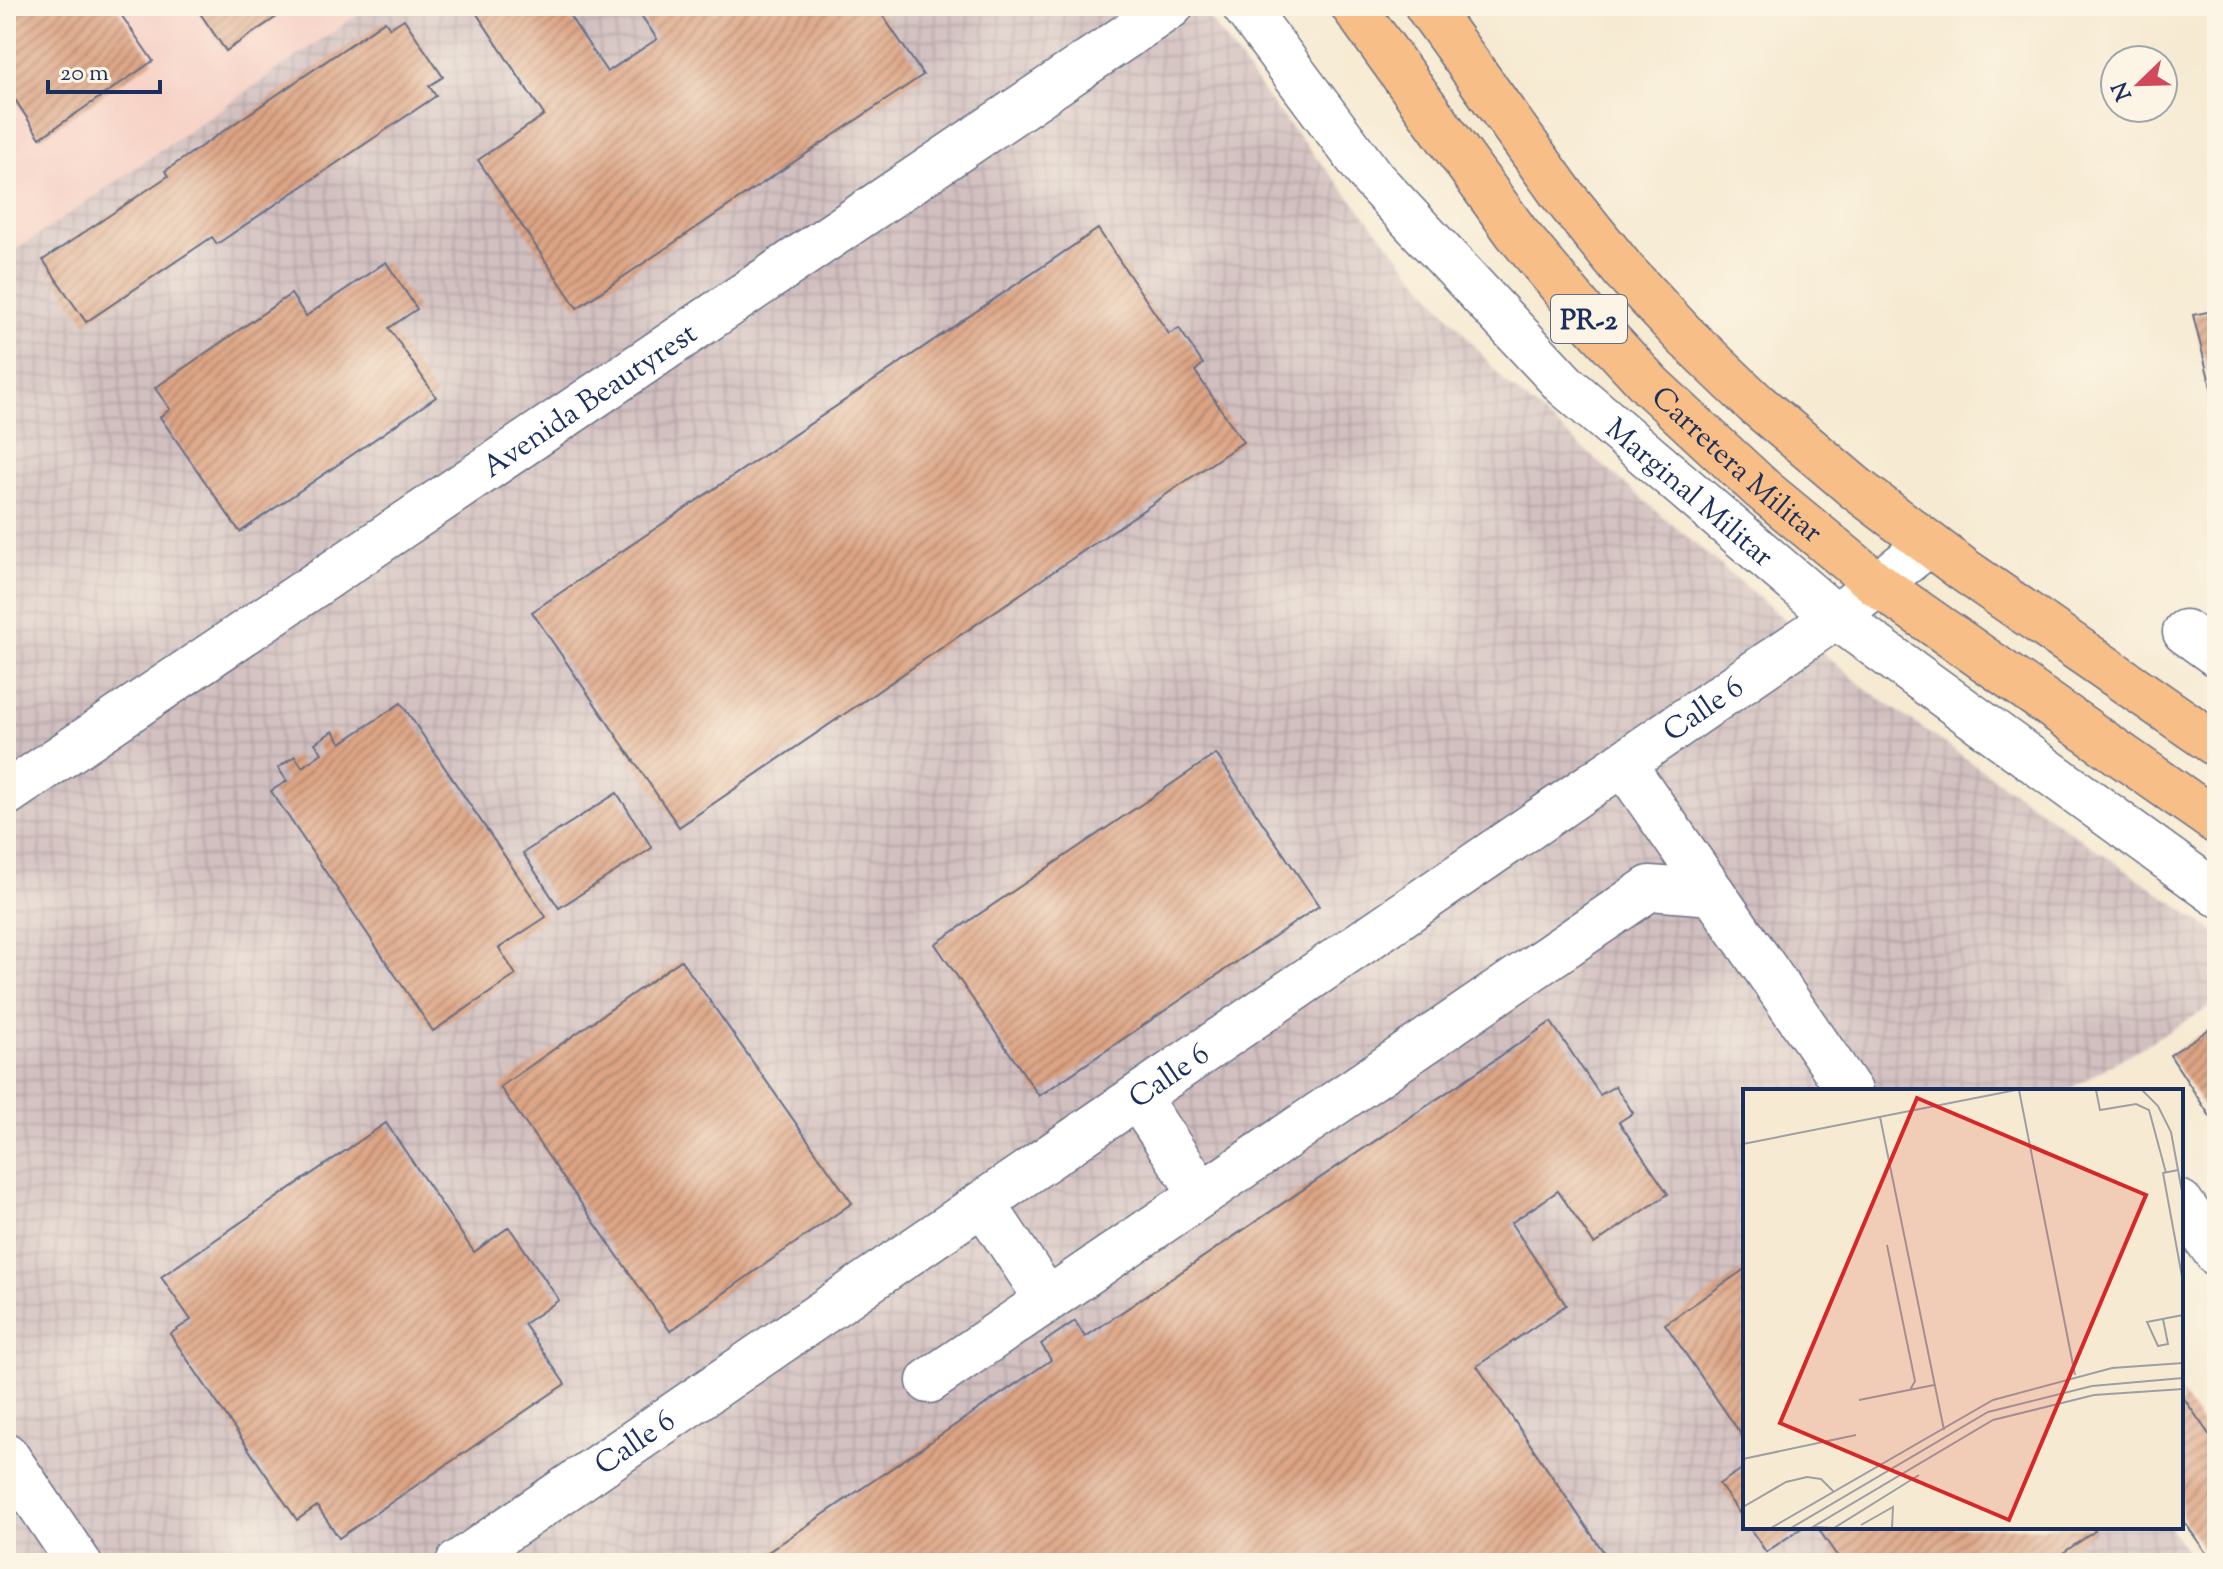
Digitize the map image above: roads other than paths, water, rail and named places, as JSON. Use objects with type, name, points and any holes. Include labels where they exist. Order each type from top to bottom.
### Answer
[{"type":"main road","name":"Carretera Militar","points":[[1353,6],[1516,232],[1588,318],[1651,386],[1762,489],[1877,584],[2217,822]]},
{"type":"main road","name":"Carretera Militar","points":[[1427,6],[1562,194],[1624,271],[1755,403],[1858,490],[1929,544],[2217,745]]},
{"type":"street","name":"Avenida Beautyrest","points":[[6,794],[1171,6]]},
{"type":"street","name":"Marginal Militar","points":[[1244,6],[1373,179],[1566,386],[1836,617],[2217,894]]},
{"type":"street","name":"Calle 6","points":[[458,1563],[1836,617],[1929,544]]},
{"type":"street","points":[[1623,763],[1849,1089]]},
{"type":"street","points":[[929,1381],[1650,888],[1713,893]]},
{"type":"street","points":[[1137,1097],[1201,1193]]},
{"type":"street","points":[[983,1203],[1047,1299]]},
{"type":"street","points":[[2183,1206],[2217,1254]]},
{"type":"street","points":[[6,1455],[79,1563]]}]
